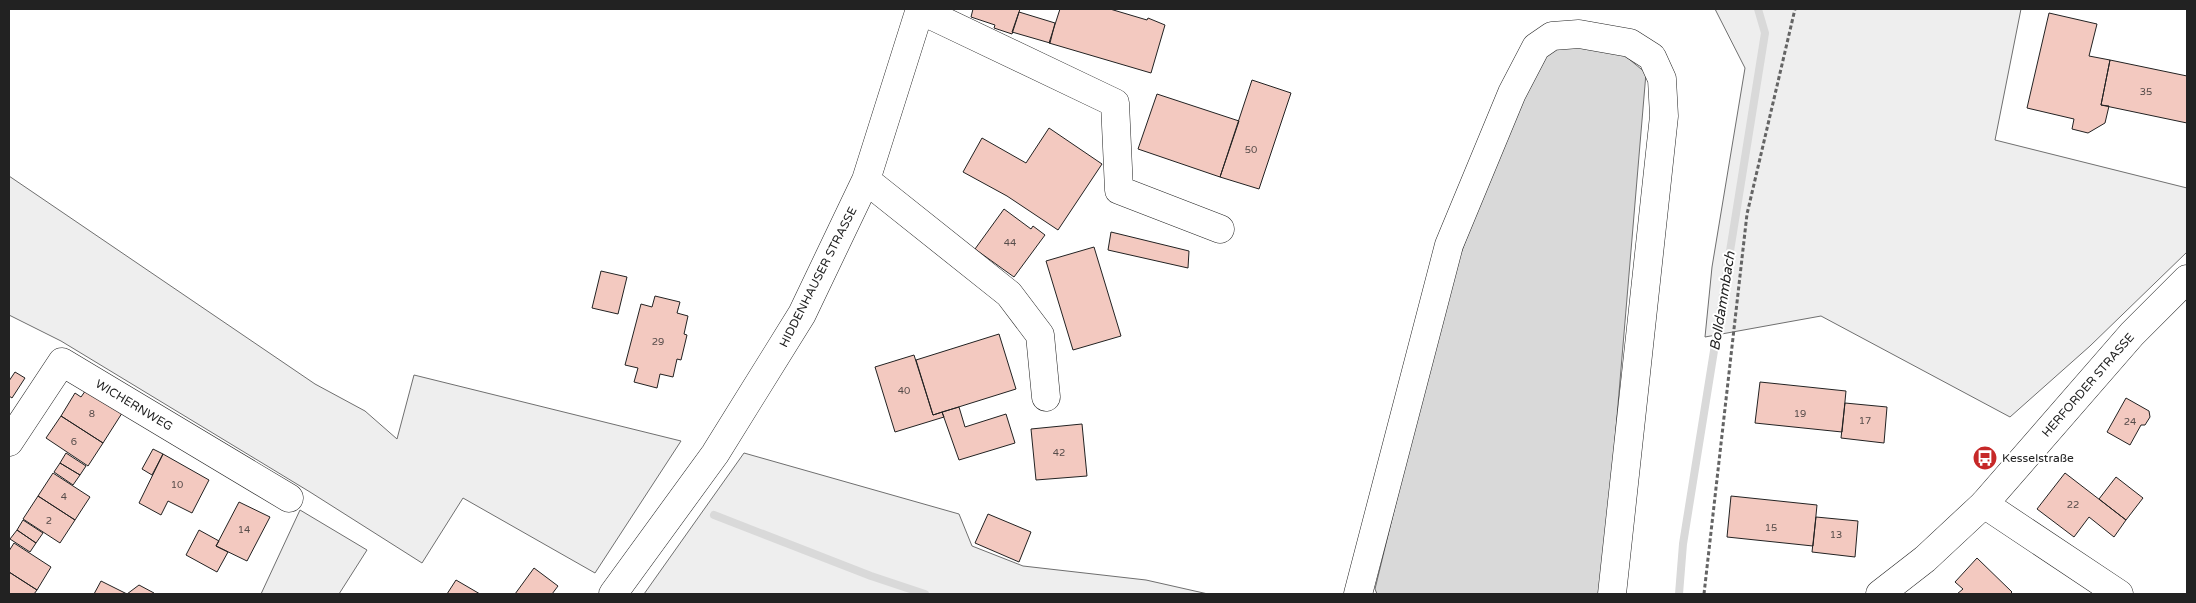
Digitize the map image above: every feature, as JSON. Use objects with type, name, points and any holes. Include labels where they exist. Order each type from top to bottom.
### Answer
[{"type":"street","name":"HIDDENHAUSER STRASSE","points":[[613,594],[715,454],[771,367],[802,314],[866,180],[920,9]]},
{"type":"street","points":[[920,9],[1115,103],[1120,190],[1220,229]]},
{"type":"street","points":[[1358,594],[1449,245],[1512,93],[1536,47],[1552,36],[1579,34],[1630,43],[1652,57],[1662,79],[1664,116],[1612,594]]},
{"type":"street","points":[[866,180],[1009,294],[1040,335],[1046,397]]},
{"type":"street","name":"HERFORDER STRASSE","points":[[1880,594],[1925,559],[1984,504],[2132,334],[2187,279]]},
{"type":"street","name":"WICHERNWEG","points":[[9,442],[62,362],[289,498]]},
{"type":"street","points":[[1984,504],[2119,594]]},
{"type":"path","points":[[1704,594],[1748,214],[1795,9]]},
{"type":"shaded area","points":[[1715,9],[2021,9],[1995,140],[2187,188],[2187,252],[2090,346],[2010,417],[1821,316],[1705,337],[1712,267],[1745,68]]},
{"type":"shaded area","points":[[1570,44],[1624,55],[1646,73],[1602,594],[1377,594],[1375,589],[1447,292],[1491,170],[1544,54]]},
{"type":"shaded area","points":[[9,176],[315,384],[365,411],[397,439],[414,375],[681,441],[595,573],[463,498],[422,563],[310,492],[61,341],[9,315]]},
{"type":"shaded area","points":[[744,453],[959,514],[972,546],[1023,566],[1146,580],[1208,594],[644,594]]},
{"type":"shaded area","points":[[300,510],[367,550],[339,594],[261,594]]},
{"type":"building","points":[[973,9],[1020,9],[1012,34],[994,28],[995,25],[971,17]]},
{"type":"building","points":[[1060,9],[1110,9],[1147,20],[1148,18],[1165,25],[1151,73],[1049,43]]},
{"type":"building","points":[[1019,12],[1055,23],[1050,43],[1012,32]]},
{"type":"building","points":[[2049,13],[2097,24],[2089,56],[2110,60],[2101,105],[2109,106],[2105,123],[2088,133],[2072,129],[2074,119],[2027,108]]},
{"type":"building","points":[[2110,60],[2187,76],[2187,123],[2101,105]]},
{"type":"building","points":[[1252,80],[1291,93],[1259,189],[1220,177]]},
{"type":"building","points":[[1157,94],[1239,121],[1220,177],[1138,149]]},
{"type":"building","points":[[1049,128],[1102,164],[1058,230],[1007,196],[963,172],[982,138],[1026,163]]},
{"type":"building","points":[[1004,209],[1031,229],[1033,226],[1045,235],[1014,277],[975,249]]},
{"type":"building","points":[[1111,232],[1189,251],[1188,268],[1108,250]]},
{"type":"building","points":[[1094,247],[1121,336],[1073,350],[1046,261]]},
{"type":"building","points":[[601,271],[627,277],[618,314],[592,308]]},
{"type":"building","points":[[655,296],[680,302],[677,313],[688,316],[684,334],[687,335],[681,360],[677,359],[673,377],[660,374],[657,388],[634,382],[638,368],[625,365],[641,304],[652,307]]},
{"type":"building","points":[[999,334],[1016,389],[933,415],[916,360]]},
{"type":"building","points":[[914,355],[933,415],[942,412],[944,417],[895,432],[875,367]]},
{"type":"building","points":[[15,372],[25,378],[12,398],[9,396],[9,381]]},
{"type":"building","points":[[1760,382],[1846,391],[1842,432],[1755,423]]},
{"type":"building","points":[[88,387],[124,410],[103,443],[61,416],[75,393],[81,397]]},
{"type":"building","points":[[2126,398],[2149,411],[2150,417],[2145,425],[2141,425],[2130,445],[2107,432]]},
{"type":"building","points":[[1845,403],[1887,407],[1884,443],[1841,438]]},
{"type":"building","points":[[959,407],[965,427],[1006,414],[1015,443],[959,460],[942,412]]},
{"type":"building","points":[[61,416],[103,443],[88,466],[46,438]]},
{"type":"building","points":[[1082,424],[1087,476],[1036,480],[1031,429]]},
{"type":"building","points":[[153,449],[163,454],[152,475],[142,469]]},
{"type":"building","points":[[66,453],[86,466],[80,475],[60,463]]},
{"type":"building","points":[[163,454],[209,480],[192,513],[168,501],[161,515],[139,503]]},
{"type":"building","points":[[60,463],[80,475],[73,485],[54,472]]},
{"type":"building","points":[[53,473],[90,497],[75,520],[38,496]]},
{"type":"building","points":[[2065,473],[2126,520],[2114,537],[2089,517],[2074,537],[2037,509]]},
{"type":"building","points":[[2116,477],[2143,498],[2126,520],[2099,499]]},
{"type":"building","points":[[38,496],[75,520],[60,543],[23,519]]},
{"type":"building","points":[[1731,496],[1817,505],[1813,546],[1727,537]]},
{"type":"building","points":[[239,502],[270,517],[247,561],[216,546]]},
{"type":"building","points":[[988,514],[1031,532],[1019,562],[975,543]]},
{"type":"building","points":[[1816,517],[1858,521],[1855,557],[1812,552]]},
{"type":"building","points":[[23,520],[43,533],[36,543],[17,530]]},
{"type":"building","points":[[17,530],[36,543],[30,552],[10,539]]},
{"type":"building","points":[[199,530],[219,541],[216,546],[228,552],[217,572],[186,555]]},
{"type":"building","points":[[14,543],[51,567],[37,590],[9,572],[9,551]]},
{"type":"building","points":[[1977,558],[2012,592],[2010,594],[1957,594],[1963,589],[1955,582]]},
{"type":"building","points":[[534,568],[558,586],[552,594],[515,594]]},
{"type":"building","points":[[9,572],[37,590],[34,594],[9,594]]},
{"type":"building","points":[[456,580],[480,594],[447,594]]},
{"type":"building","points":[[101,581],[127,594],[94,594]]},
{"type":"building","points":[[139,585],[154,593],[153,594],[127,594]]},
{"type":"waterway","name":"Bolldammbach","points":[[1679,594],[1683,544],[1765,33],[1758,9]]},
{"type":"waterway","points":[[714,515],[871,576],[925,594]]},
{"type":"place","name":"Kesselstraße","points":[[1985,458]]}]
